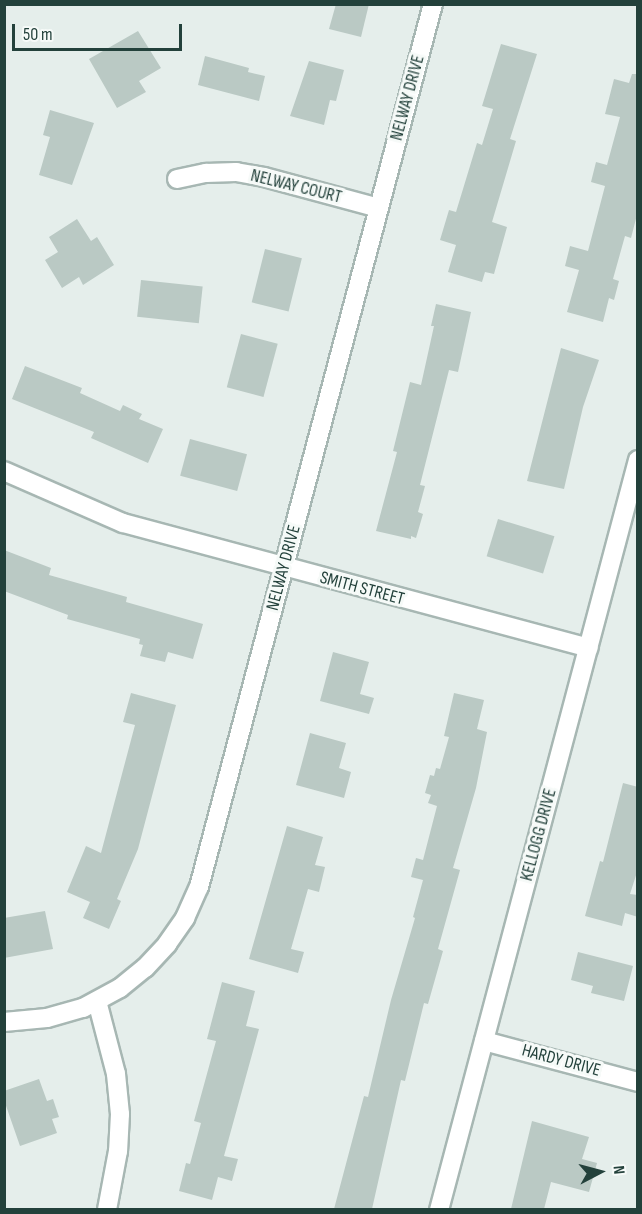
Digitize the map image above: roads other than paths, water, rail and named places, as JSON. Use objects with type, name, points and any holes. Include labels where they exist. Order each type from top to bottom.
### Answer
[{"type":"street","name":"NELWAY DRIVE","points":[[4,1022],[46,1018],[97,1001],[145,968],[168,944],[185,918],[198,887],[433,4]]},
{"type":"street","name":"NELWAY COURT","points":[[177,179],[206,173],[236,172],[264,177],[379,208]]},
{"type":"street","name":"KELLOGG DRIVE","points":[[439,1209],[638,460]]},
{"type":"street","name":"SMITH STREET","points":[[4,471],[123,523],[588,648]]},
{"type":"street","points":[[97,1001],[116,1074],[120,1114],[118,1151],[107,1209]]},
{"type":"street","name":"HARDY DRIVE","points":[[484,1041],[638,1082]]}]
